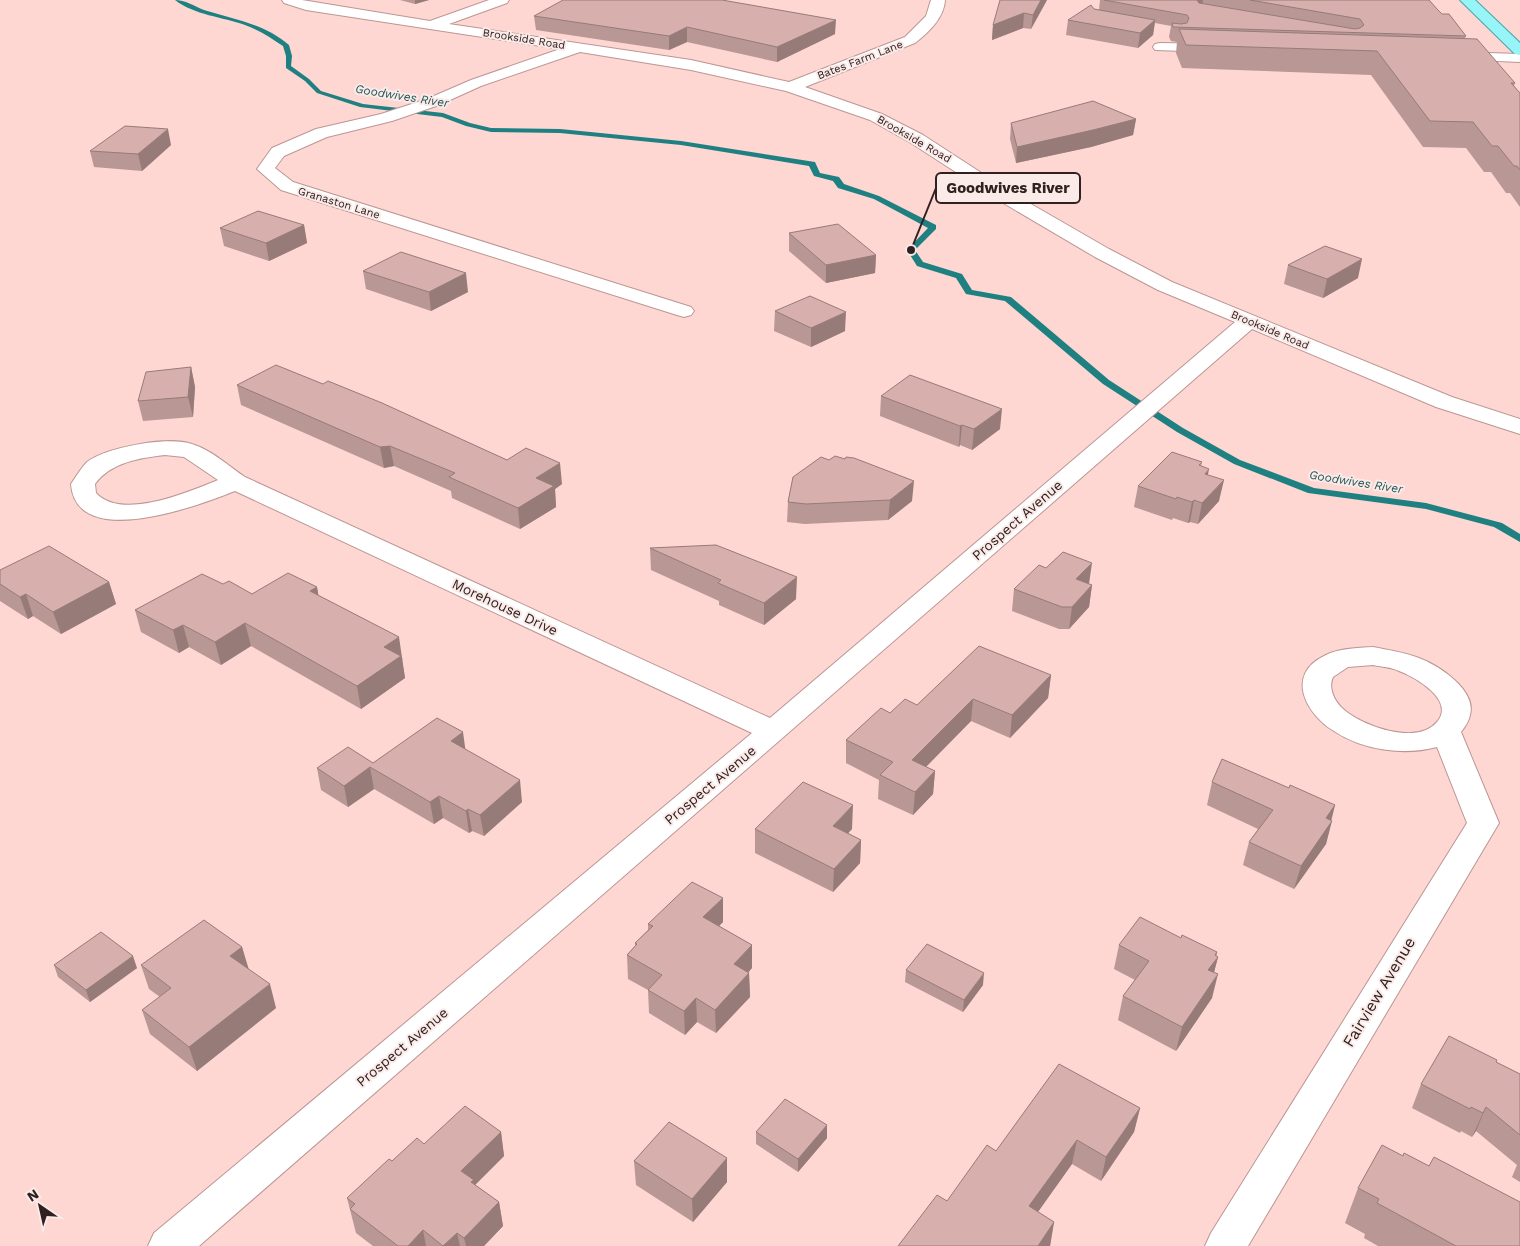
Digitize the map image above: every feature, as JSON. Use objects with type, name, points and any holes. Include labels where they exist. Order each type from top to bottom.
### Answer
[{"type":"main road","points":[[1467,0],[1515,47]]},
{"type":"street","name":"Brookside Road","points":[[289,0],[306,6],[691,65],[790,87],[876,117],[917,139],[1012,200],[1102,253],[1165,286],[1444,402],[1520,427]]},
{"type":"street","points":[[434,25],[502,0]]},
{"type":"street","name":"Bates Farm Lane","points":[[790,87],[910,40],[922,31],[938,7],[938,0]]},
{"type":"street","points":[[1145,56],[1178,33]]},
{"type":"street","points":[[1492,42],[1515,47]]},
{"type":"street","points":[[1160,46],[1230,49]]},
{"type":"street","name":"Granaston Lane","points":[[579,48],[476,83],[434,102],[386,118],[322,134],[278,152],[266,170],[286,186],[684,311]]},
{"type":"street","points":[[1445,56],[1520,58]]},
{"type":"street","name":"Prospect Avenue","points":[[169,1246],[773,731],[1161,394],[1249,322]]},
{"type":"street","name":"Morehouse Drive","points":[[236,482],[189,500],[144,511],[117,512],[97,508],[84,496],[83,484],[95,468],[118,458],[151,450],[182,448],[201,456],[236,482],[773,731]]},
{"type":"street","name":"Fairview Avenue","points":[[1236,1242],[1482,823],[1446,732]]},
{"type":"building","points":[[563,0],[722,0],[836,20],[777,47],[687,27],[669,36],[534,16]]},
{"type":"building","points":[[1000,0],[1041,0],[1033,15],[1024,13],[993,25]]},
{"type":"building","points":[[1104,0],[1197,0],[1199,3],[1355,29],[1364,25],[1360,19],[1250,0],[1429,0],[1442,14],[1449,14],[1466,36],[1173,27],[1172,23],[1187,23],[1189,18],[1187,15]]},
{"type":"building","points":[[1091,5],[1094,9],[1155,20],[1140,33],[1068,20]]},
{"type":"building","points":[[1179,29],[1477,39],[1515,83],[1511,83],[1520,93],[1520,170],[1517,166],[1514,166],[1498,146],[1492,146],[1473,122],[1430,121],[1377,51],[1186,45]]},
{"type":"building","points":[[1093,101],[1136,119],[1017,147],[1011,123]]},
{"type":"building","points":[[125,126],[168,129],[138,154],[90,151]]},
{"type":"building","points":[[258,211],[304,225],[266,243],[220,228]]},
{"type":"building","points":[[838,224],[876,255],[826,265],[789,233]]},
{"type":"building","points":[[1325,246],[1362,259],[1327,279],[1288,265]]},
{"type":"building","points":[[401,252],[466,273],[429,292],[363,271]]},
{"type":"building","points":[[810,296],[846,312],[811,328],[775,311]]},
{"type":"building","points":[[276,365],[323,384],[328,381],[382,403],[507,460],[526,448],[560,463],[536,478],[554,486],[518,508],[449,477],[455,473],[390,446],[380,447],[237,385]]},
{"type":"building","points":[[191,367],[188,397],[138,401],[146,372]]},
{"type":"building","points":[[910,375],[1002,409],[974,429],[960,426],[881,396]]},
{"type":"building","points":[[1172,452],[1202,462],[1199,465],[1209,469],[1205,474],[1224,480],[1202,503],[1177,497],[1176,499],[1138,486]]},
{"type":"building","points":[[835,456],[845,459],[846,457],[854,458],[914,481],[890,500],[806,504],[788,502],[793,477],[821,457],[829,460]]},
{"type":"building","points":[[716,545],[797,577],[764,603],[718,583],[721,580],[650,548]]},
{"type":"building","points":[[49,546],[109,582],[53,612],[26,594],[20,597],[0,584],[0,570]]},
{"type":"building","points":[[1063,552],[1092,563],[1076,579],[1092,585],[1072,607],[1062,607],[1014,589],[1039,565],[1046,568]]},
{"type":"building","points":[[288,573],[317,587],[310,591],[399,637],[384,647],[401,656],[357,686],[245,623],[215,642],[183,625],[173,630],[135,610],[202,574],[223,584],[229,581],[252,594]]},
{"type":"building","points":[[979,646],[1051,675],[1012,715],[973,699],[912,760],[935,771],[915,792],[880,775],[893,762],[846,740],[881,708],[890,713],[905,699],[917,705]]},
{"type":"building","points":[[437,718],[463,732],[451,741],[520,780],[480,815],[468,809],[466,811],[439,796],[430,802],[370,767],[344,786],[317,768],[348,747],[373,763]]},
{"type":"building","points":[[1222,759],[1289,788],[1290,785],[1335,805],[1326,818],[1332,821],[1301,866],[1249,842],[1273,810],[1212,782]]},
{"type":"building","points":[[803,782],[853,805],[833,826],[861,840],[834,869],[755,829]]},
{"type":"building","points":[[692,882],[723,898],[703,917],[752,945],[734,964],[749,973],[715,1010],[696,998],[684,1011],[648,990],[662,975],[627,955],[637,944],[635,943],[653,926],[648,924]]},
{"type":"building","points":[[1140,917],[1181,938],[1182,935],[1217,952],[1215,955],[1218,957],[1208,970],[1218,974],[1182,1027],[1123,996],[1149,961],[1119,945]]},
{"type":"building","points":[[204,920],[242,947],[230,956],[270,984],[189,1047],[142,1010],[171,988],[141,965]]},
{"type":"building","points":[[101,932],[133,956],[86,990],[54,965]]},
{"type":"building","points":[[927,944],[984,973],[964,1000],[906,970]]},
{"type":"building","points":[[1449,1036],[1520,1074],[1520,1135],[1486,1107],[1483,1113],[1471,1107],[1470,1109],[1421,1084]]},
{"type":"building","points":[[1059,1064],[1140,1108],[1106,1157],[1077,1140],[1029,1206],[1054,1222],[1038,1246],[898,1246],[937,1195],[947,1201],[987,1145],[996,1151]]},
{"type":"building","points":[[785,1099],[827,1125],[798,1159],[756,1132]]},
{"type":"building","points":[[465,1106],[501,1132],[461,1171],[474,1180],[471,1182],[499,1202],[464,1238],[457,1233],[443,1246],[423,1230],[408,1246],[398,1246],[350,1209],[355,1204],[347,1198],[389,1159],[392,1161],[417,1138],[424,1144]]},
{"type":"building","points":[[669,1122],[727,1158],[692,1199],[634,1161]]},
{"type":"building","points":[[1382,1145],[1403,1156],[1404,1153],[1429,1166],[1434,1157],[1520,1202],[1520,1246],[1456,1246],[1377,1203],[1379,1199],[1358,1188]]},
{"type":"waterway","name":"Goodwives River","points":[[178,0],[203,11],[248,24],[267,33],[286,45],[289,56],[288,67],[307,80],[319,92],[362,106],[443,115],[468,125],[491,130],[560,131],[681,143],[812,164],[817,174],[836,179],[841,186],[877,198],[933,227],[911,250],[920,264],[959,276],[969,292],[1008,299],[1106,382],[1180,430],[1237,462],[1312,491],[1426,506],[1498,525],[1520,539]]},
{"type":"place","name":"Goodwives River","points":[[911,250]]}]
